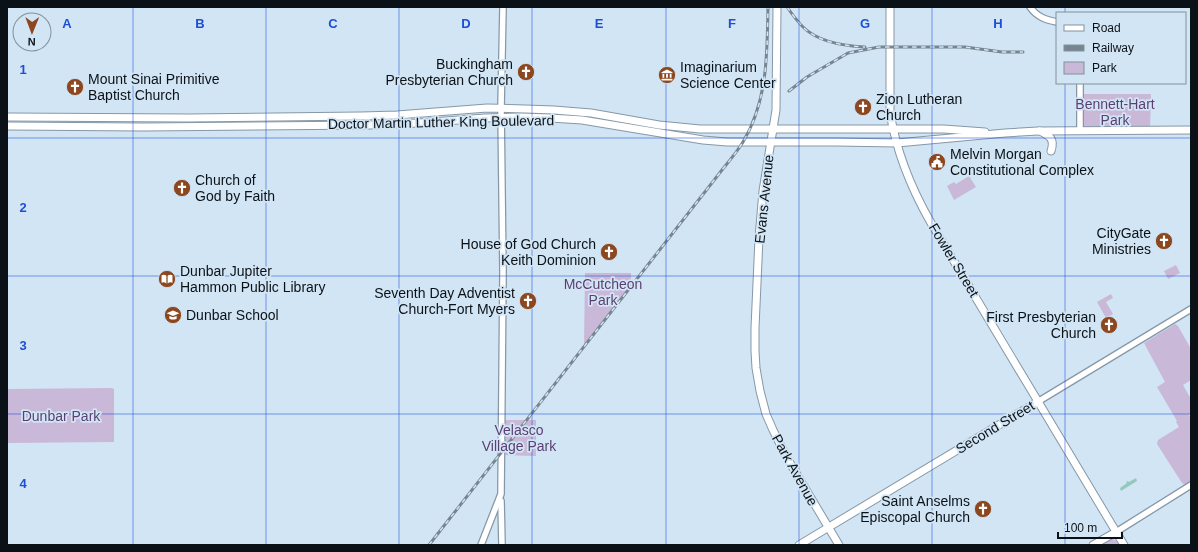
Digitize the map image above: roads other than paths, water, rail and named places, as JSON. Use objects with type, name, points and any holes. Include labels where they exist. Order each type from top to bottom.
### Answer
[{"type":"main road","name":"Evans Avenue","points":[[760,391],[756,368],[755,328],[761,220],[770,142],[776,110],[777,7]]},
{"type":"main road","name":"Fowler Street","points":[[890,7],[890,106],[893,130],[907,173],[920,203],[1124,545]]},
{"type":"main road","name":"Doctor Martin Luther King Boulevard","points":[[7,117],[180,118],[361,116],[502,108],[591,113],[659,125],[700,129],[944,129],[1005,133]]},
{"type":"main road","points":[[370,125],[374,120],[384,120],[392,115]]},
{"type":"main road","points":[[331,125],[335,122],[356,121],[361,116]]},
{"type":"main road","points":[[78,126],[84,122],[87,117]]},
{"type":"main road","name":"Doctor Martin Luther King Boulevard","points":[[7,126],[144,127],[370,125],[502,117],[582,120],[703,140],[727,142],[897,143],[917,141]]},
{"type":"main road","points":[[144,127],[147,123],[170,122],[180,118]]},
{"type":"main road","points":[[917,141],[924,138],[959,135],[963,130]]},
{"type":"main road","points":[[917,141],[1038,131],[1191,130]]},
{"type":"main road","points":[[1038,131],[1047,134],[1052,138],[1053,144],[1051,151]]},
{"type":"main road","name":"Park Avenue","points":[[760,391],[766,414],[777,440],[839,545]]},
{"type":"main road","name":"Second Street","points":[[799,545],[1038,401]]},
{"type":"main road","points":[[1093,545],[1116,532]]},
{"type":"street","points":[[502,545],[503,7]]},
{"type":"street","points":[[1030,7],[1038,16],[1056,22]]},
{"type":"street","points":[[1080,84],[1080,130]]},
{"type":"street","name":"Second Street","points":[[1038,401],[1191,309]]},
{"type":"street","points":[[1116,532],[1191,485]]},
{"type":"street","points":[[481,545],[501,494]]},
{"type":"railway","points":[[429,545],[743,142],[751,126],[762,93],[766,59],[768,7]]},
{"type":"railway","points":[[787,7],[803,27],[816,36],[824,40],[840,44],[865,47]]},
{"type":"railway","points":[[789,91],[807,77],[848,53],[879,47],[965,47],[1002,52],[1023,52]]},
{"type":"place","name":"Buckingham Presbyterian Church","points":[[526,72]]},
{"type":"place","name":"Imaginarium Science Center","points":[[667,75]]},
{"type":"place","name":"Mount Sinai Primitive Baptist Church","points":[[75,87]]},
{"type":"place","name":"Zion Lutheran Church","points":[[863,107]]},
{"type":"place","name":"Melvin Morgan Constitutional Complex","points":[[937,162]]},
{"type":"place","name":"Church of God by Faith","points":[[182,188]]},
{"type":"place","name":"CityGate Ministries","points":[[1164,241]]},
{"type":"place","name":"House of God Church Keith Dominion","points":[[609,252]]},
{"type":"place","name":"Dunbar Jupiter Hammon Public Library","points":[[167,279]]},
{"type":"place","name":"Seventh Day Adventist Church-Fort Myers","points":[[528,301]]},
{"type":"place","name":"Dunbar School","points":[[173,315]]},
{"type":"place","name":"First Presbyterian Church","points":[[1109,325]]},
{"type":"place","name":"Saint Anselms Episcopal Church","points":[[983,509]]},
{"type":"park label","name":"Bennett-Hart Park","points":[[1115,112]]},
{"type":"park label","name":"McCutcheon Park","points":[[603,292]]},
{"type":"park label","name":"Dunbar Park","points":[[61,416]]},
{"type":"park label","name":"Velasco Village Park","points":[[519,438]]}]
